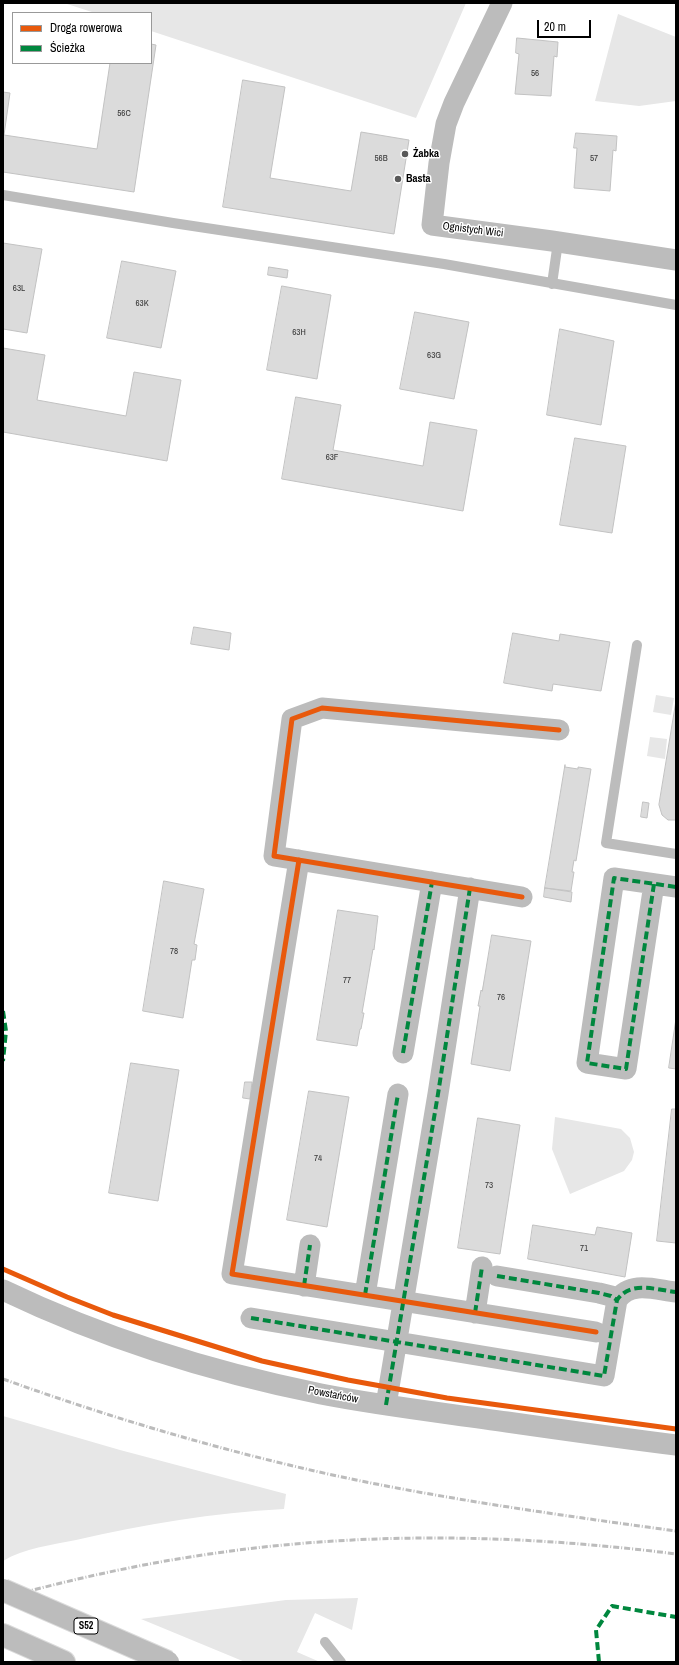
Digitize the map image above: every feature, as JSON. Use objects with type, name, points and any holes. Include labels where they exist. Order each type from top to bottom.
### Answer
[{"type":"highway","name":"S52","points":[[3,1590],[168,1662]]},
{"type":"highway","points":[[3,1635],[64,1662]]},
{"type":"street","name":"Ognistych Wici","points":[[502,3],[454,103],[446,124],[438,163],[432,225],[676,260]]},
{"type":"street","points":[[522,897],[274,856],[292,719],[322,708],[559,730]]},
{"type":"street","points":[[299,860],[232,1274],[596,1332]]},
{"type":"street","points":[[654,884],[626,1069],[587,1063],[614,878],[676,887]]},
{"type":"street","points":[[403,1053],[432,882]]},
{"type":"street","points":[[386,1405],[404,1302],[470,888]]},
{"type":"street","points":[[365,1296],[398,1094]]},
{"type":"street","points":[[304,1286],[310,1245]]},
{"type":"street","points":[[475,1313],[489,1271],[599,1293],[611,1296],[618,1300]]},
{"type":"street","points":[[251,1318],[604,1376],[618,1300],[621,1294],[634,1288],[676,1292]]},
{"type":"street","name":"Powstańców","points":[[3,1290],[117,1337],[238,1375],[321,1394],[386,1405],[676,1445]]},
{"type":"lane","points":[[3,195],[158,221],[444,264],[676,305]]},
{"type":"lane","points":[[552,284],[558,242]]},
{"type":"lane","points":[[637,645],[606,843],[676,854]]},
{"type":"lane","points":[[325,1642],[341,1662]]},
{"type":"shaded area","points":[[64,3],[466,3],[416,118],[152,31],[152,12],[92,12]]},
{"type":"shaded area","points":[[618,14],[676,37],[676,101],[639,106],[595,101]]},
{"type":"shaded area","points":[[656,695],[674,698],[671,715],[653,712]]},
{"type":"shaded area","points":[[650,737],[667,739],[665,759],[647,756]]},
{"type":"shaded area","points":[[555,1117],[621,1129],[630,1138],[634,1152],[632,1160],[624,1171],[570,1194],[552,1149]]},
{"type":"shaded area","points":[[3,1416],[120,1450],[286,1494],[284,1509],[205,1516],[128,1529],[38,1548],[20,1553],[3,1561]]},
{"type":"shaded area","points":[[358,1598],[352,1630],[315,1613],[297,1652],[320,1662],[245,1662],[141,1619],[286,1600]]},
{"type":"building","points":[[517,38],[558,42],[557,57],[554,56],[551,96],[515,94],[519,54],[516,53]]},
{"type":"building","points":[[152,44],[156,45],[134,192],[3,172],[3,92],[10,93],[4,135],[97,149],[110,64],[152,64]]},
{"type":"building","points":[[243,80],[285,87],[270,178],[351,191],[361,132],[409,140],[394,234],[223,207]]},
{"type":"building","points":[[576,133],[617,136],[616,151],[613,150],[610,191],[574,188],[577,148],[574,148]]},
{"type":"building","points":[[3,243],[42,249],[27,333],[3,329]]},
{"type":"building","points":[[122,261],[176,271],[161,348],[107,338]]},
{"type":"building","points":[[269,267],[288,270],[287,278],[268,275]]},
{"type":"building","points":[[282,286],[331,295],[317,379],[267,370]]},
{"type":"building","points":[[415,312],[469,322],[454,399],[400,389]]},
{"type":"building","points":[[560,329],[614,341],[601,425],[547,415]]},
{"type":"building","points":[[3,348],[45,355],[37,400],[126,416],[134,372],[181,380],[167,461],[3,432]]},
{"type":"building","points":[[296,397],[341,405],[333,450],[423,466],[430,422],[477,430],[463,511],[282,479]]},
{"type":"building","points":[[575,438],[626,446],[612,533],[560,525]]},
{"type":"building","points":[[194,627],[231,633],[229,650],[191,644]]},
{"type":"building","points":[[513,633],[559,641],[560,634],[610,642],[601,691],[553,684],[552,691],[504,683]]},
{"type":"building","points":[[676,701],[676,820],[668,820],[662,815],[659,805]]},
{"type":"building","points":[[565,765],[565,767],[578,769],[578,767],[591,769],[576,861],[574,860],[572,872],[574,872],[571,891],[545,888]]},
{"type":"building","points":[[643,802],[649,803],[647,818],[641,817]]},
{"type":"building","points":[[164,881],[204,889],[194,944],[197,945],[195,960],[192,960],[183,1018],[143,1011]]},
{"type":"building","points":[[545,888],[572,892],[571,902],[544,897]]},
{"type":"building","points":[[338,910],[378,916],[374,950],[373,949],[362,1013],[364,1013],[357,1046],[317,1040]]},
{"type":"building","points":[[492,935],[531,941],[510,1071],[471,1064],[480,1006],[478,1006]]},
{"type":"building","points":[[676,1019],[676,1069],[669,1068]]},
{"type":"building","points":[[131,1063],[179,1070],[158,1201],[109,1193]]},
{"type":"building","points":[[245,1082],[252,1082],[250,1099],[243,1098]]},
{"type":"building","points":[[309,1091],[349,1097],[327,1227],[287,1220]]},
{"type":"building","points":[[672,1109],[676,1109],[676,1243],[657,1241]]},
{"type":"building","points":[[478,1118],[520,1125],[500,1254],[458,1248]]},
{"type":"building","points":[[533,1225],[595,1235],[597,1227],[632,1233],[625,1277],[528,1259]]},
{"type":"railway","points":[[3,1379],[94,1410],[185,1438],[324,1473],[371,1483],[485,1503],[676,1531]]},
{"type":"railway","points":[[3,1598],[77,1579],[152,1563],[262,1547],[321,1542],[380,1539],[499,1539],[558,1542],[676,1554]]},
{"type":"marked path","points":[[654,884],[626,1069],[587,1063],[614,878],[676,887]]},
{"type":"marked path","points":[[403,1053],[432,882]]},
{"type":"marked path","points":[[386,1405],[438,1094],[470,888]]},
{"type":"marked path","points":[[3,1011],[6,1031],[3,1061]]},
{"type":"marked path","points":[[365,1295],[398,1094]]},
{"type":"marked path","points":[[304,1286],[310,1245]]},
{"type":"marked path","points":[[475,1313],[482,1267]]},
{"type":"marked path","points":[[497,1276],[599,1293],[611,1296],[617,1300]]},
{"type":"marked path","points":[[251,1318],[604,1376],[617,1300],[629,1290],[637,1288],[652,1288],[676,1292]]},
{"type":"marked path","points":[[599,1662],[596,1630],[612,1606],[676,1617]]},
{"type":"cycle path","points":[[522,897],[274,856],[292,719],[322,708],[559,730]]},
{"type":"cycle path","points":[[299,860],[232,1274],[596,1332]]},
{"type":"cycle path","points":[[3,1269],[113,1315],[262,1361],[348,1380],[447,1398],[676,1429]]},
{"type":"place","name":"Żabka","points":[[405,154]]},
{"type":"place","name":"Basta","points":[[398,179]]}]
